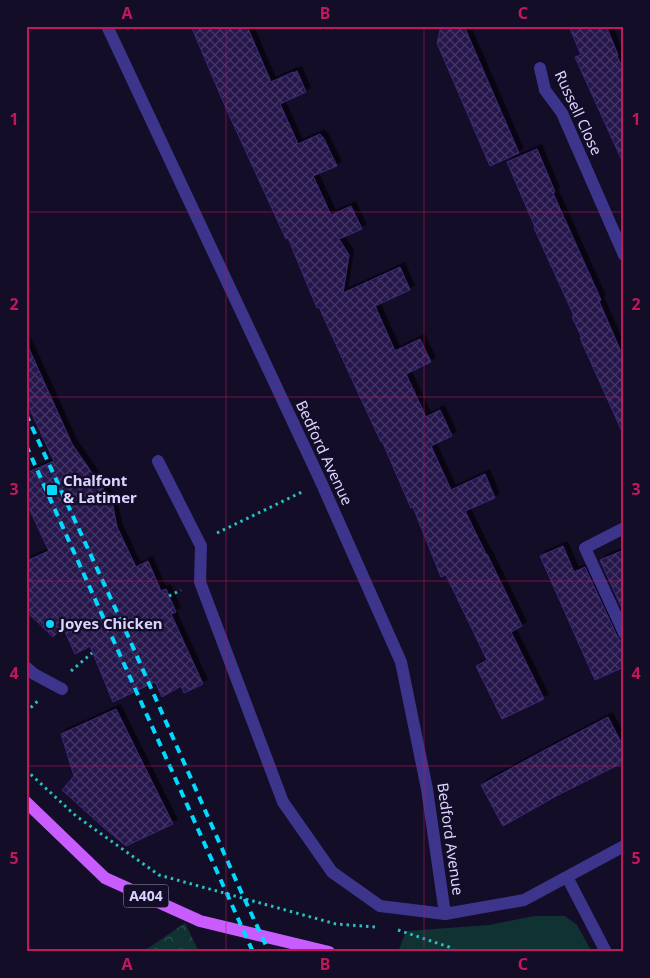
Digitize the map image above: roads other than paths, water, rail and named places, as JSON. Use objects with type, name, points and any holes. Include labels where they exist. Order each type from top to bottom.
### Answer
[{"type":"main road","name":"A404","points":[[26,802],[105,878],[200,921],[329,952]]},
{"type":"street","name":"Bedford Avenue","points":[[107,26],[321,482],[401,662],[427,789],[445,914]]},
{"type":"street","name":"Russell Close","points":[[540,68],[545,90],[562,113],[624,255]]},
{"type":"street","points":[[158,461],[201,546],[200,582],[283,802],[332,872],[380,906],[445,914],[524,900],[624,846]]},
{"type":"street","points":[[624,528],[585,548],[624,634]]},
{"type":"street","points":[[26,667],[34,674],[62,689]]},
{"type":"street","points":[[567,877],[606,952]]},
{"type":"railway","points":[[26,414],[128,636],[269,952]]},
{"type":"railway","points":[[26,445],[253,952]]},
{"type":"place","name":"Chalfont & Latimer","points":[[52,490]]},
{"type":"place","name":"Joyes Chicken","points":[[50,624]]}]
